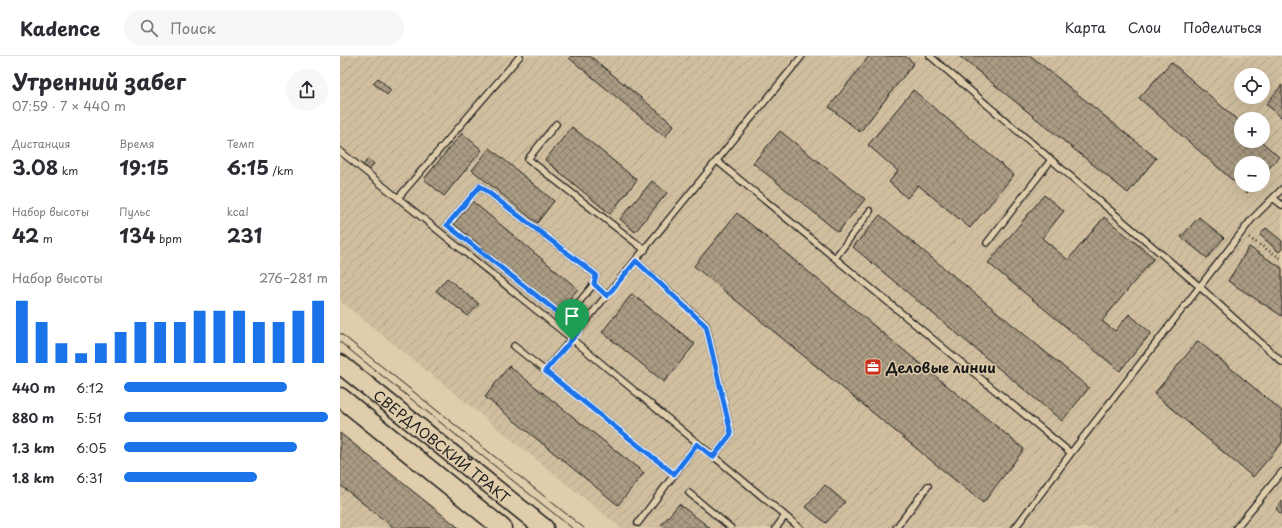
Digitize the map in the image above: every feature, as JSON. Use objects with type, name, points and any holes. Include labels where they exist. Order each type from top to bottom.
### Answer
[{"type":"main road","name":"СВЕРДЛОВСКИЙ ТРАКТ","points":[[340,364],[544,528]]},
{"type":"main road","name":"СВЕРДЛОВСКИЙ ТРАКТ","points":[[340,397],[502,528]]},
{"type":"lane","points":[[398,198],[520,56]]},
{"type":"lane","points":[[545,371],[572,340],[802,56]]},
{"type":"lane","points":[[930,56],[1200,287],[1282,362]]},
{"type":"lane","points":[[556,124],[528,159],[644,250]]},
{"type":"lane","points":[[340,151],[800,528]]},
{"type":"lane","points":[[987,243],[1051,160]]},
{"type":"lane","points":[[717,161],[1072,453]]},
{"type":"lane","points":[[566,318],[594,284],[596,275],[480,186],[447,225],[580,330]]},
{"type":"lane","points":[[1015,528],[1252,219],[1282,189]]},
{"type":"lane","points":[[1273,198],[1282,205]]},
{"type":"lane","points":[[835,258],[870,211]]},
{"type":"lane","points":[[636,261],[706,326],[731,434],[713,457]]},
{"type":"lane","points":[[594,284],[607,296]]},
{"type":"lane","points":[[514,346],[674,474]]},
{"type":"lane","points":[[638,523],[697,444]]},
{"type":"lane","points":[[1236,528],[1282,472]]},
{"type":"lane","points":[[896,528],[928,486]]},
{"type":"lane","points":[[689,493],[731,528]]},
{"type":"lane","points":[[776,528],[785,516]]},
{"type":"path","points":[[1242,233],[1282,260]]},
{"type":"shaded area","points":[[340,56],[1282,56],[1282,528],[621,528],[340,301]]},
{"type":"shaded area","points":[[340,441],[448,528],[340,528]]},
{"type":"building","points":[[571,56],[590,56],[674,125],[665,137],[569,58]]},
{"type":"building","points":[[869,56],[905,56],[914,63],[860,132],[829,107]]},
{"type":"building","points":[[959,56],[1031,56],[1156,158],[1128,193]]},
{"type":"building","points":[[1171,62],[1234,117],[1234,148],[1269,148],[1279,157],[1270,167],[1270,156],[1234,156],[1234,182],[1139,98]]},
{"type":"building","points":[[378,78],[391,90],[387,95],[373,83]]},
{"type":"building","points":[[1282,85],[1282,118],[1266,104],[1270,104],[1270,99]]},
{"type":"building","points":[[913,90],[1014,175],[970,228],[918,185],[907,198],[889,182],[898,171],[868,145]]},
{"type":"building","points":[[572,127],[637,180],[610,214],[545,160]]},
{"type":"building","points":[[780,131],[865,199],[838,232],[753,163]]},
{"type":"building","points":[[462,133],[482,150],[444,196],[424,179]]},
{"type":"building","points":[[490,148],[554,201],[537,223],[472,170]]},
{"type":"building","points":[[368,159],[374,164],[367,172],[362,167]]},
{"type":"building","points":[[652,181],[667,193],[635,232],[620,219]]},
{"type":"building","points":[[1044,195],[1064,211],[1042,238],[1068,260],[1104,217],[1154,258],[1102,321],[1115,331],[1129,314],[1151,333],[1120,371],[988,263]]},
{"type":"building","points":[[472,201],[578,289],[559,311],[454,224]]},
{"type":"building","points":[[737,213],[1024,449],[983,503],[694,266]]},
{"type":"building","points":[[880,215],[1089,388],[1062,421],[853,247]]},
{"type":"building","points":[[1199,217],[1224,238],[1207,258],[1181,237]]},
{"type":"building","points":[[1266,228],[1282,241],[1282,249],[1279,252],[1260,235]]},
{"type":"building","points":[[1249,247],[1282,268],[1282,316],[1228,281]]},
{"type":"building","points":[[447,278],[479,304],[468,316],[436,291]]},
{"type":"building","points":[[632,294],[695,344],[664,382],[602,332]]},
{"type":"building","points":[[1198,341],[1282,411],[1282,443],[1253,477],[1154,394]]},
{"type":"building","points":[[509,366],[644,473],[618,505],[485,397]]},
{"type":"building","points":[[340,433],[459,528],[394,528],[340,485]]},
{"type":"building","points":[[825,485],[845,502],[826,523],[806,507]]},
{"type":"building","points":[[1282,501],[1282,515],[1276,509]]},
{"type":"building","points":[[679,504],[710,528],[664,528],[661,525]]},
{"type":"tram line","points":[[340,333],[584,528]]},
{"type":"tram line","points":[[340,342],[572,528]]},
{"type":"place","name":"Деловые линии","points":[[873,367]]},
{"type":"route","points":[[480,186],[596,275],[594,284],[607,296],[636,261],[706,326],[731,434],[713,457],[697,444],[674,474],[545,371],[572,340],[580,330],[447,225],[480,186]]}]
